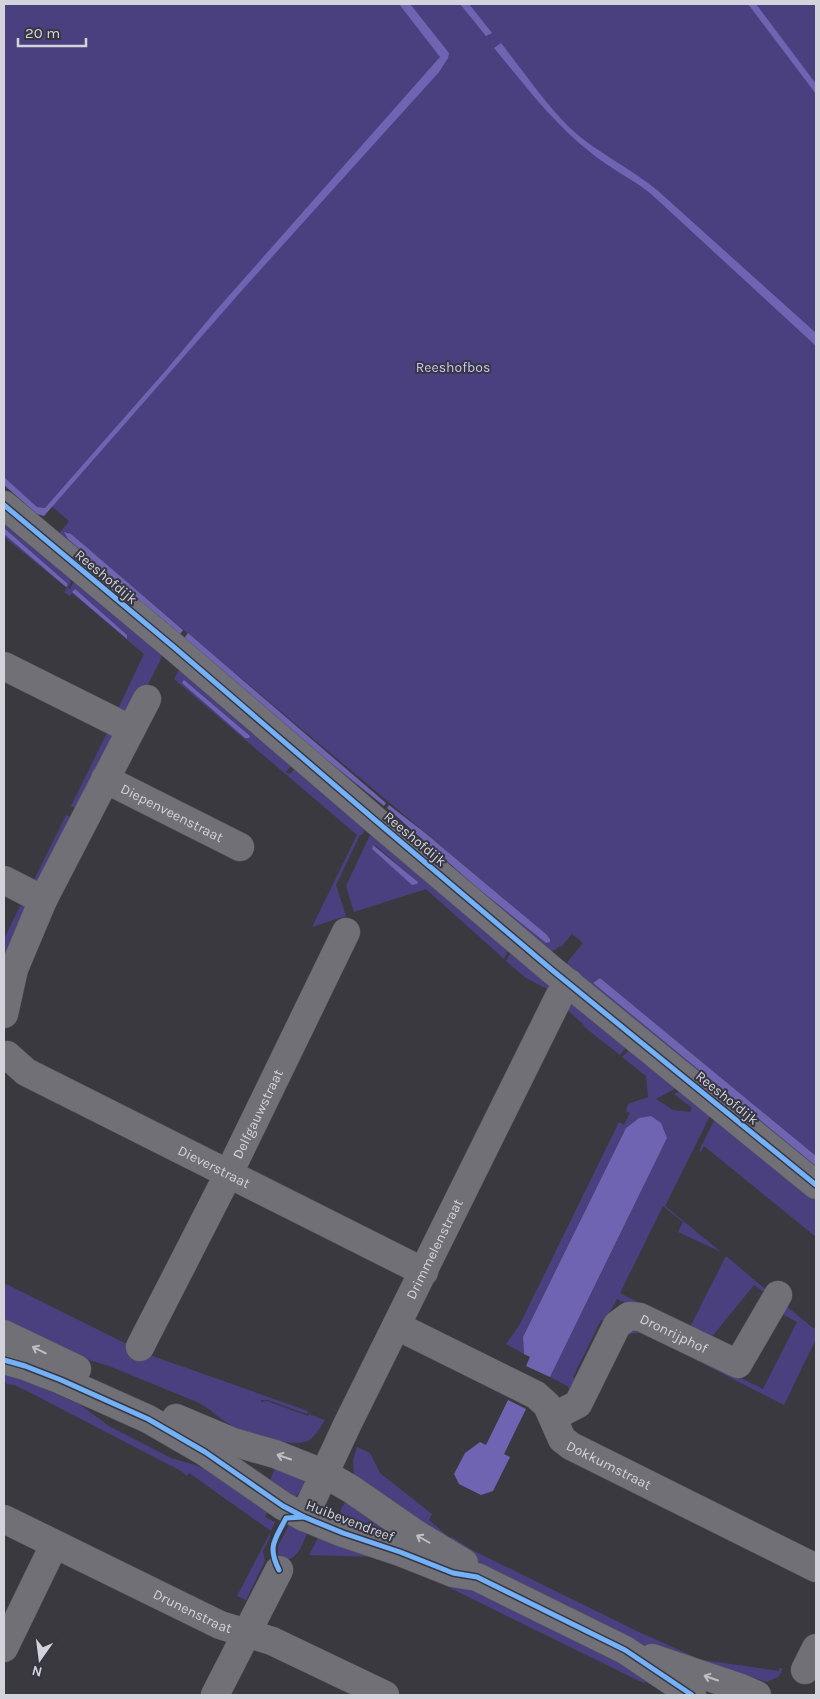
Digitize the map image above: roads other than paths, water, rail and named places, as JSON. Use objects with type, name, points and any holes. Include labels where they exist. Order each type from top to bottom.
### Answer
[{"type":"street","name":"Reeshofdijk","points":[[4,505],[367,814],[569,983],[816,1185]]},
{"type":"street","points":[[4,666],[130,729]]},
{"type":"street","name":"Diepenveenstraat","points":[[6,1058],[4,1015],[14,969],[43,900],[130,729],[147,700]]},
{"type":"street","name":"Diepenveenstraat","points":[[105,778],[240,847]]},
{"type":"street","points":[[4,880],[43,900]]},
{"type":"street","name":"Delfgauwstraat","points":[[140,1347],[229,1172],[346,932]]},
{"type":"street","name":"Drimmelenstraat","points":[[304,1517],[348,1423],[559,997],[569,983]]},
{"type":"street","name":"Dieverstraat","points":[[6,1058],[26,1072],[229,1172],[424,1272]]},
{"type":"street","name":"Dronrijphof","points":[[553,1417],[578,1404],[617,1325],[629,1316],[640,1316],[738,1364],[778,1295]]},
{"type":"street","name":"Dokkumstraat","points":[[397,1326],[536,1395],[547,1405],[562,1439],[571,1446],[816,1568]]},
{"type":"street","name":"Huibevendreef","points":[[4,1334],[194,1427],[325,1474],[351,1489],[416,1534],[461,1561],[476,1577]]},
{"type":"street","name":"Huibevendreef","points":[[4,1360],[61,1380],[148,1420],[205,1452],[284,1506],[304,1517],[342,1534],[400,1552],[453,1573],[476,1577],[625,1650],[692,1695]]},
{"type":"street","name":"Drunenstraat","points":[[4,1519],[220,1625],[272,1641],[385,1695]]},
{"type":"street","points":[[4,1648],[54,1545]]},
{"type":"street","points":[[215,1695],[279,1570]]},
{"type":"street","name":"Huibevendreef","points":[[625,1650],[666,1662],[757,1695]]},
{"type":"park label","name":"Reeshofbos","points":[[453,367]]}]
